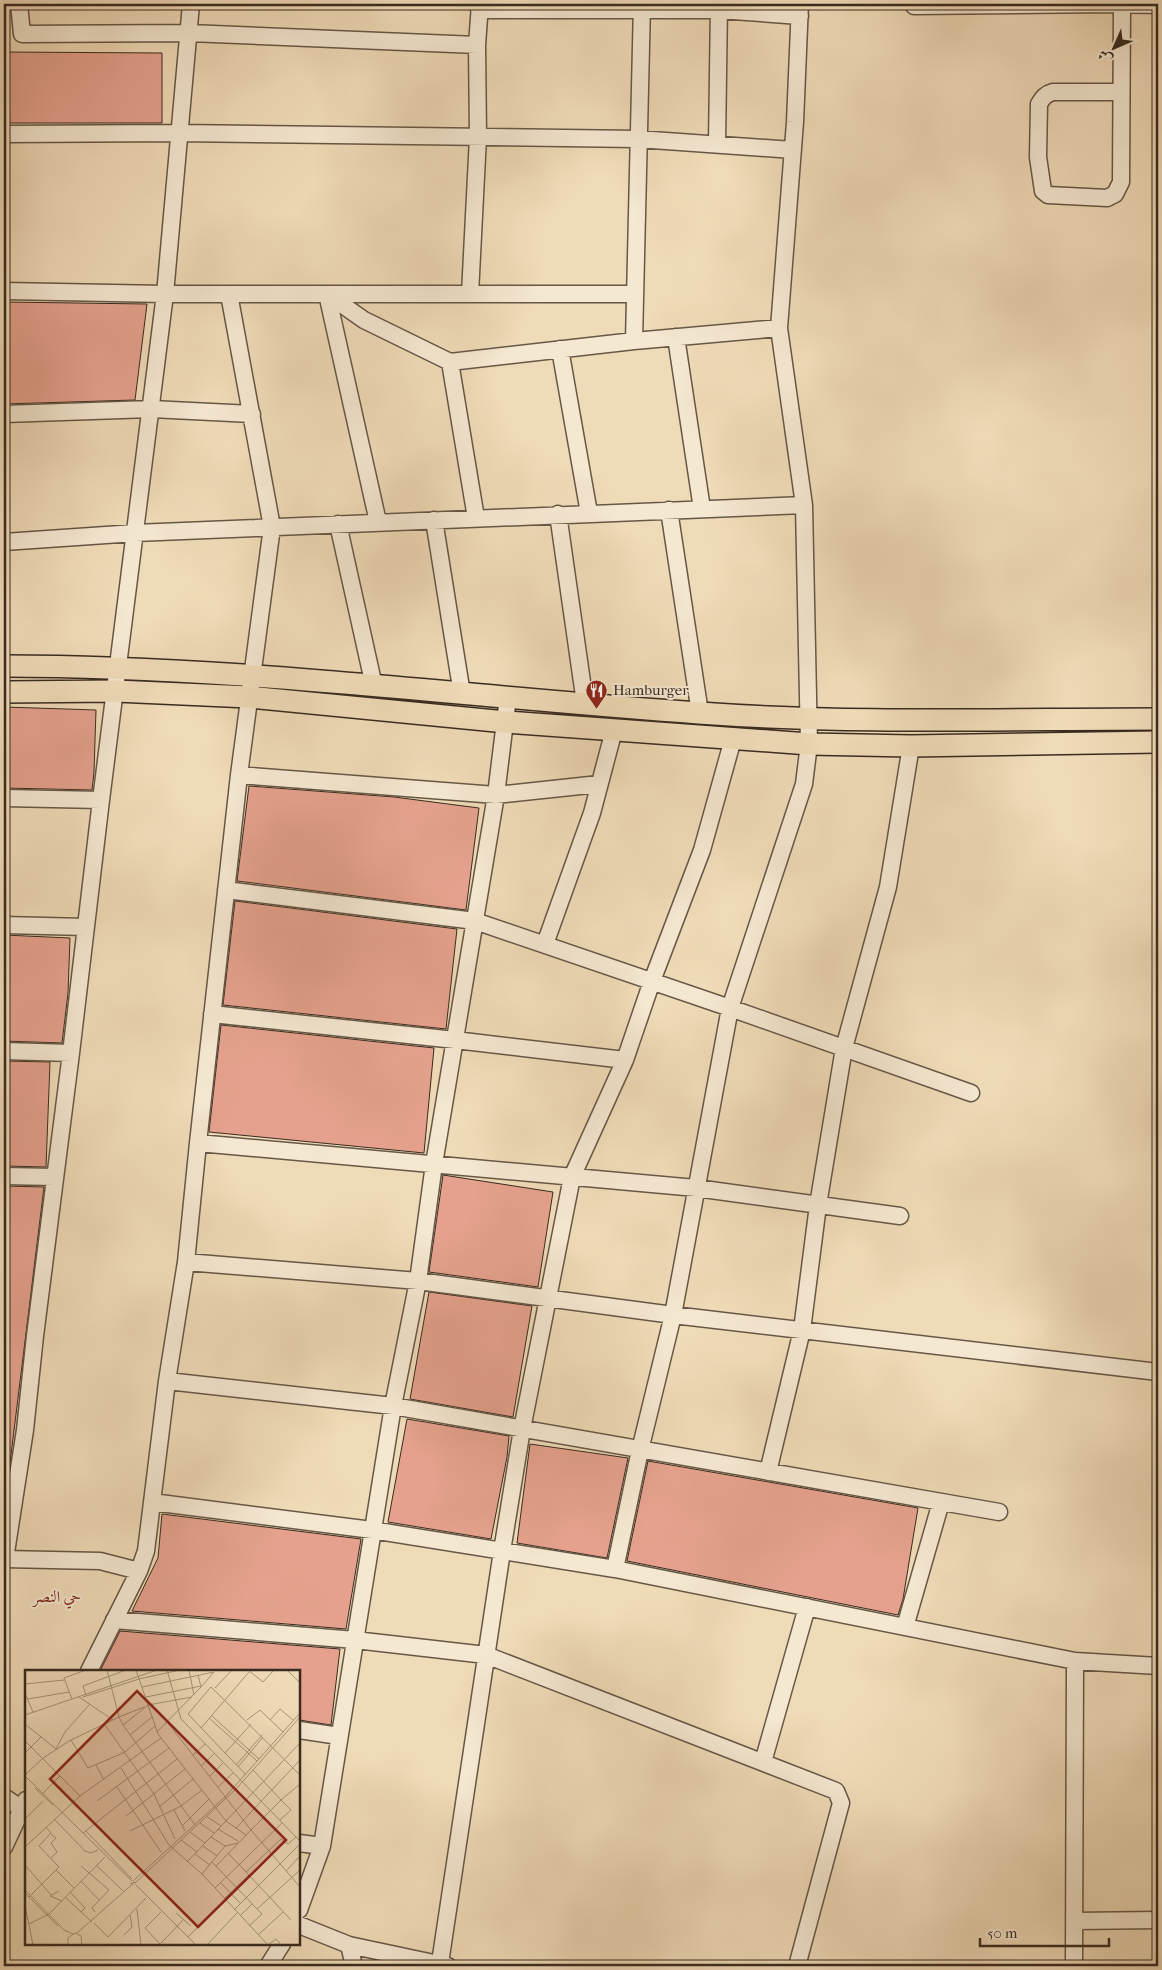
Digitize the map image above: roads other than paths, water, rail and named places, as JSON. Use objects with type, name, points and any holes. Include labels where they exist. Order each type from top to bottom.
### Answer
[{"type":"main road","points":[[4,666],[117,668],[252,675],[585,704],[807,719],[1153,720],[1154,742],[911,746],[808,744],[506,722],[249,697],[116,691],[4,692]]},
{"type":"street","points":[[19,4],[22,34],[189,33],[477,45]]},
{"type":"street","points":[[139,1571],[100,1561],[4,1559],[25,1430],[55,1177],[72,1053],[101,800],[116,691],[117,668],[165,294],[191,4]]},
{"type":"street","points":[[914,6],[1122,4],[1158,6]]},
{"type":"street","points":[[1122,4],[1122,92],[1121,182],[1119,189],[1107,198],[1048,195],[1043,191],[1038,157],[1038,104],[1042,98],[1048,93],[1054,92],[1122,92]]},
{"type":"street","points":[[470,294],[478,137],[477,45],[479,7],[719,7],[800,10],[793,150],[779,328],[804,504],[808,744],[804,784],[730,1008],[673,1316],[640,1450],[615,1569]]},
{"type":"street","points":[[634,340],[642,7]]},
{"type":"street","points":[[717,144],[719,7]]},
{"type":"street","points":[[4,134],[180,133],[638,139],[793,150]]},
{"type":"street","points":[[4,291],[165,294],[635,294]]},
{"type":"street","points":[[89,1670],[139,1571],[146,1551],[167,1382],[186,1262],[239,775],[272,527],[229,294]]},
{"type":"street","points":[[327,294],[364,320],[450,362],[634,340],[779,328]]},
{"type":"street","points":[[327,294],[378,522]]},
{"type":"street","points":[[676,336],[702,508]]},
{"type":"street","points":[[560,349],[589,513]]},
{"type":"street","points":[[450,362],[476,518]]},
{"type":"street","points":[[4,414],[151,409],[252,414]]},
{"type":"street","points":[[4,542],[135,533],[804,504]]},
{"type":"street","points":[[669,510],[700,713]]},
{"type":"street","points":[[558,514],[585,704]]},
{"type":"street","points":[[434,520],[462,694]]},
{"type":"street","points":[[338,524],[374,686]]},
{"type":"street","points":[[300,1907],[322,1846],[393,1406],[418,1281],[434,1164],[496,795],[508,697]]},
{"type":"street","points":[[545,944],[592,813],[614,730]]},
{"type":"street","points":[[300,1925],[349,1945],[444,1965],[502,1551],[522,1429],[572,1177],[625,1060],[652,981],[702,850],[733,739]]},
{"type":"street","points":[[768,1472],[802,1330],[818,1205],[844,1048],[888,887],[911,746]]},
{"type":"street","points":[[239,775],[496,795],[599,784]]},
{"type":"street","points":[[4,798],[101,800]]},
{"type":"street","points":[[226,890],[475,921],[971,1093]]},
{"type":"street","points":[[4,925],[86,927]]},
{"type":"street","points":[[212,1014],[625,1060]]},
{"type":"street","points":[[4,1051],[72,1053]]},
{"type":"street","points":[[198,1143],[696,1188],[900,1216]]},
{"type":"street","points":[[4,1176],[55,1177]]},
{"type":"street","points":[[186,1262],[418,1281],[673,1316],[1158,1372]]},
{"type":"street","points":[[167,1382],[393,1406],[999,1512]]},
{"type":"street","points":[[152,1502],[372,1530],[615,1569],[1075,1661],[1158,1666]]},
{"type":"street","points":[[905,1627],[941,1502]]},
{"type":"street","points":[[763,1762],[807,1608]]},
{"type":"street","points":[[114,1620],[355,1640],[486,1655],[836,1790],[841,1804],[796,1966]]},
{"type":"street","points":[[1074,1966],[1075,1661]]},
{"type":"street","points":[[300,1730],[339,1736]]},
{"type":"street","points":[[4,1797],[25,1808],[4,1846]]},
{"type":"street","points":[[300,1843],[322,1846]]},
{"type":"street","points":[[1074,1921],[1158,1920]]},
{"type":"street","points":[[268,1966],[281,1945]]},
{"type":"street","points":[[349,1945],[354,1966]]},
{"type":"place","name":"Hamburger","points":[[597,709]]},
{"type":"district","name":"حي النصر","points":[[57,1596]]}]
